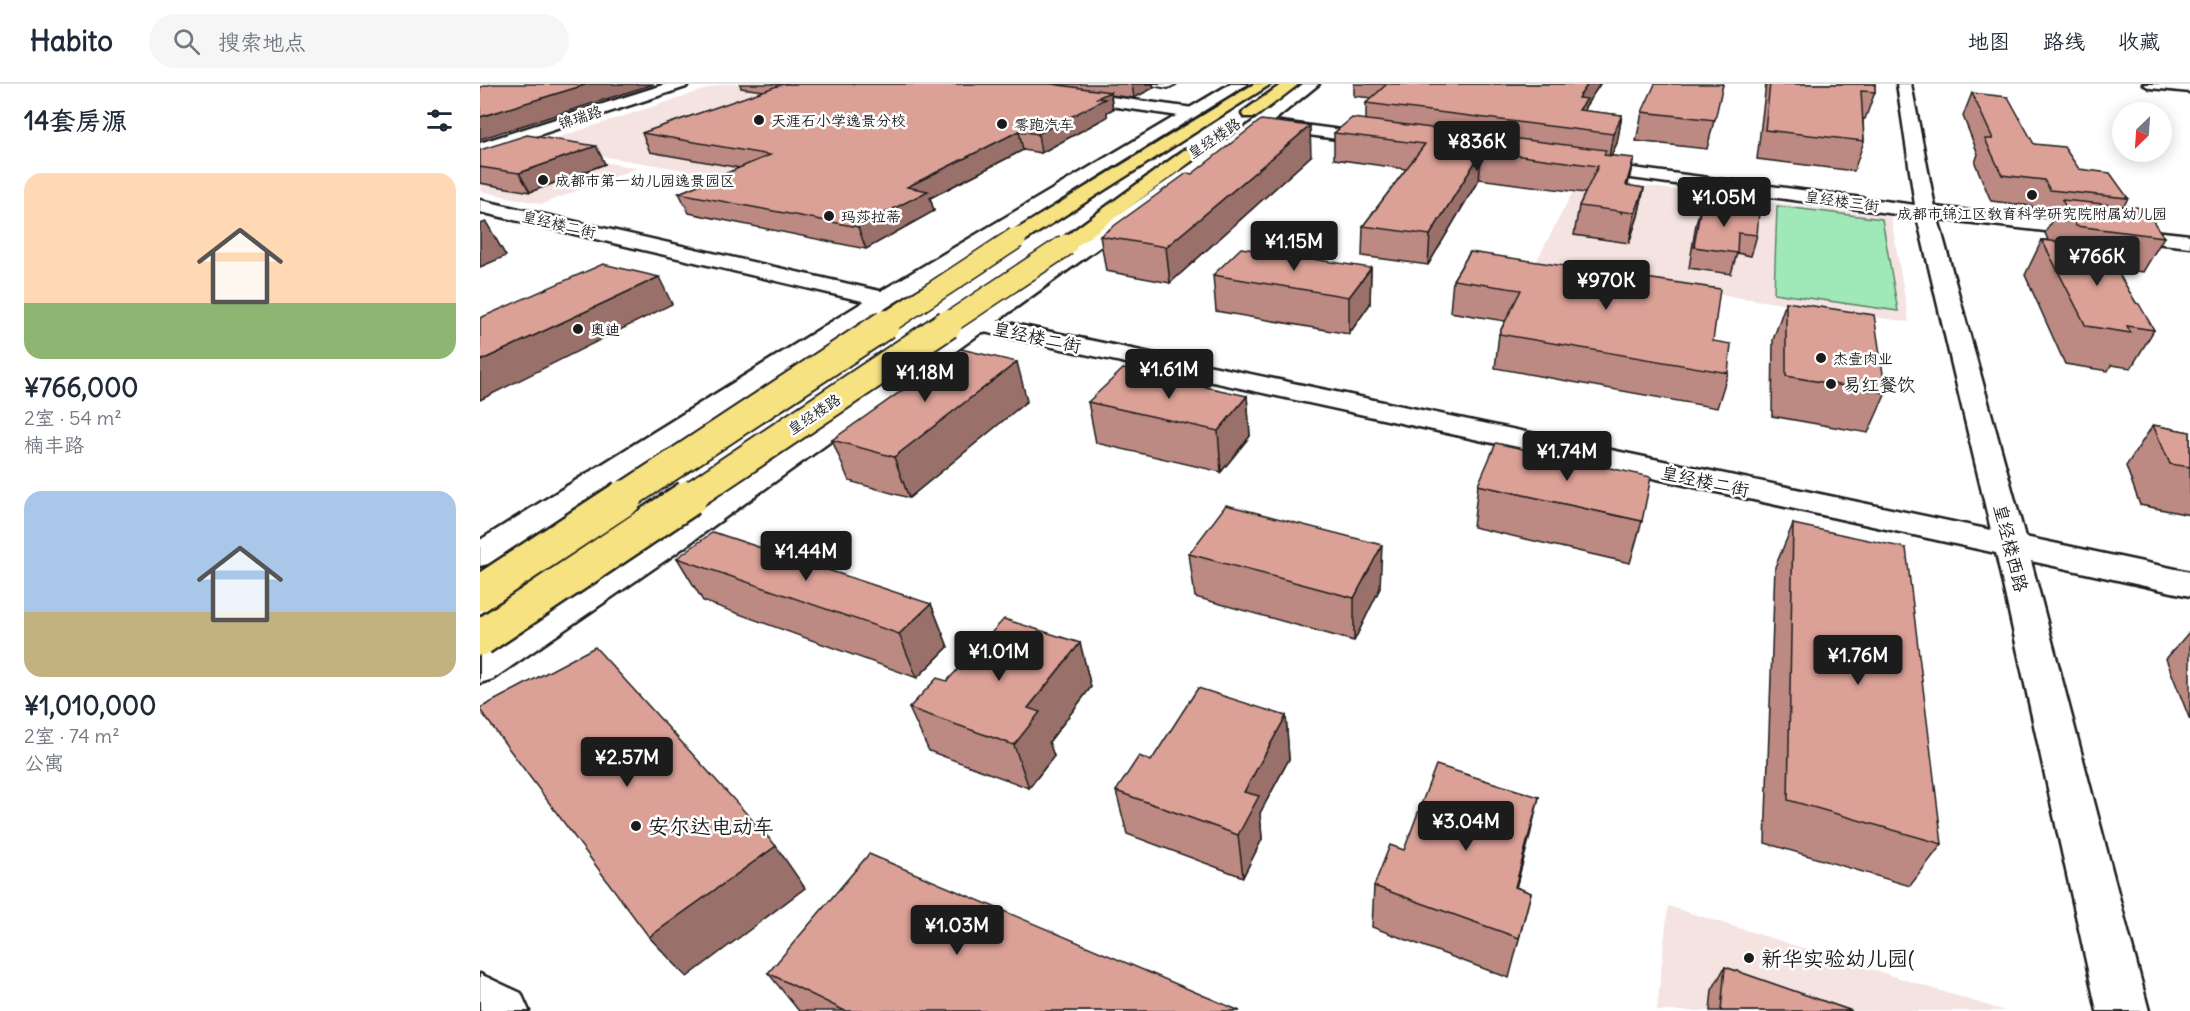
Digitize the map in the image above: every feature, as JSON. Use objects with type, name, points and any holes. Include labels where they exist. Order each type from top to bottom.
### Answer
[{"type":"highway","name":"皇经楼路","points":[[480,594],[1016,238],[1103,182],[1218,115],[1264,84]]},
{"type":"highway","name":"皇经楼路","points":[[480,638],[1066,245],[1149,182],[1292,84]]},
{"type":"highway","points":[[1103,182],[1131,150]]},
{"type":"highway","points":[[1066,245],[1167,188]]},
{"type":"street","name":"锦瑞路","points":[[480,149],[681,84]]},
{"type":"street","points":[[480,555],[884,299],[1240,84]]},
{"type":"street","points":[[480,669],[664,545],[975,323],[1260,124],[1312,84]]},
{"type":"street","name":"皇经楼西路","points":[[1904,84],[1926,212],[2011,547],[2123,1011]]},
{"type":"street","points":[[2150,84],[2190,88]]},
{"type":"street","points":[[1055,95],[1193,113]]},
{"type":"street","points":[[1260,124],[1402,143]]},
{"type":"street","name":"皇经楼三街","points":[[1569,165],[1926,212],[2190,241]]},
{"type":"street","name":"皇经楼二街","points":[[480,206],[884,299]]},
{"type":"street","name":"皇经楼二街","points":[[480,222],[784,298]]},
{"type":"street","points":[[828,308],[858,316]]},
{"type":"street","name":"皇经楼二街","points":[[975,323],[2190,584]]},
{"type":"street","points":[[560,506],[506,552],[498,580],[526,593],[591,578],[664,545]]},
{"type":"street","points":[[480,999],[502,1011]]},
{"type":"lane","points":[[1150,84],[1168,86],[1172,84]]},
{"type":"shaded area","points":[[579,84],[670,84],[480,146],[480,114]]},
{"type":"shaded area","name":"天涯石小学逸景分校","points":[[722,84],[879,84],[763,183],[535,145]]},
{"type":"shaded area","name":"成都市第一幼儿园逸景园区","points":[[536,150],[637,168],[542,204],[480,191],[480,167]]},
{"type":"shaded area","points":[[1580,178],[1891,217],[1909,322],[1533,268]]},
{"type":"shaded area","name":"新华实验幼儿园(","points":[[1668,906],[2005,1011],[1657,1011]]},
{"type":"green space","points":[[1777,206],[1882,219],[1898,311],[1774,293]]},
{"type":"building","points":[[492,84],[588,84],[480,117],[480,87]]},
{"type":"building","points":[[783,84],[1051,84],[1110,92],[1097,98],[1105,99],[1038,134],[1019,131],[907,187],[928,191],[858,227],[679,193],[770,155],[642,133]]},
{"type":"building","points":[[1387,84],[1588,84],[1578,98],[1587,99],[1579,110],[1622,115],[1613,134],[1366,103]]},
{"type":"building","points":[[1655,84],[1723,84],[1715,120],[1642,112]]},
{"type":"building","points":[[1770,84],[1875,84],[1875,92],[1861,91],[1864,141],[1765,130]]},
{"type":"building","points":[[1972,93],[2008,97],[2034,144],[2064,147],[2079,169],[2110,173],[2128,198],[2050,190],[2044,180],[2002,175],[1985,139],[1993,139]]},
{"type":"building","points":[[1352,118],[1606,150],[1604,155],[1634,158],[1626,185],[1644,188],[1635,213],[1579,206],[1598,166],[1482,151],[1430,235],[1363,226],[1425,144],[1334,133]]},
{"type":"building","points":[[1261,120],[1310,126],[1166,247],[1100,236],[1187,173],[1192,174]]},
{"type":"building","points":[[527,135],[596,146],[519,173],[480,167],[480,150]]},
{"type":"building","points":[[2062,200],[2144,208],[2164,237],[2076,226]]},
{"type":"building","points":[[1701,205],[1759,212],[1757,235],[1738,233],[1737,253],[1694,247]]},
{"type":"building","points":[[2042,240],[2103,247],[2154,330],[2127,326],[2131,333],[2086,326]]},
{"type":"building","points":[[1241,248],[1371,268],[1349,297],[1213,275]]},
{"type":"building","points":[[1470,252],[1720,289],[1713,341],[1731,344],[1728,373],[1499,334],[1521,290],[1453,280]]},
{"type":"building","points":[[603,264],[659,277],[480,361],[480,318]]},
{"type":"building","points":[[1786,302],[1874,315],[1886,393],[1786,376]]},
{"type":"building","points":[[961,349],[1017,362],[894,457],[832,440]]},
{"type":"building","points":[[1123,369],[1247,396],[1218,431],[1088,402]]},
{"type":"building","points":[[2153,425],[2190,432],[2190,467],[2170,464]]},
{"type":"building","points":[[1496,443],[1651,477],[1642,521],[1478,485]]},
{"type":"building","points":[[1226,505],[1382,545],[1354,598],[1189,554]]},
{"type":"building","points":[[1793,524],[1906,548],[1942,844],[1788,800]]},
{"type":"building","points":[[713,532],[931,604],[899,634],[677,558]]},
{"type":"building","points":[[1004,619],[1080,643],[1028,708],[1040,712],[1014,745],[909,708],[937,678],[947,681]]},
{"type":"building","points":[[595,647],[776,846],[649,937],[480,710]]},
{"type":"building","points":[[1198,688],[1286,716],[1244,792],[1259,796],[1238,835],[1116,791],[1139,756],[1151,761]]},
{"type":"building","points":[[1436,765],[1539,797],[1515,887],[1531,893],[1519,938],[1374,886],[1390,845],[1404,850]]},
{"type":"building","points":[[869,854],[1240,1011],[845,1011],[768,973]]},
{"type":"building","points":[[1725,967],[1852,1011],[1721,1011]]},
{"type":"place","name":"天涯石小学逸景分校","points":[[759,120]]},
{"type":"place","name":"零跑汽车","points":[[1002,124]]},
{"type":"place","name":"成都市第一幼儿园逸景园区","points":[[543,180]]},
{"type":"place","name":"成都市锦江区教育科学研究院附属幼儿园","points":[[2032,195]]},
{"type":"place","name":"玛莎拉蒂","points":[[829,216]]},
{"type":"place","name":"奥迪","points":[[578,329]]},
{"type":"place","name":"杰壹肉业","points":[[1821,358]]},
{"type":"place","name":"易红餐饮","points":[[1831,384]]},
{"type":"place","name":"安尔达电动车","points":[[636,826]]},
{"type":"place","name":"新华实验幼儿园(","points":[[1749,958]]}]
